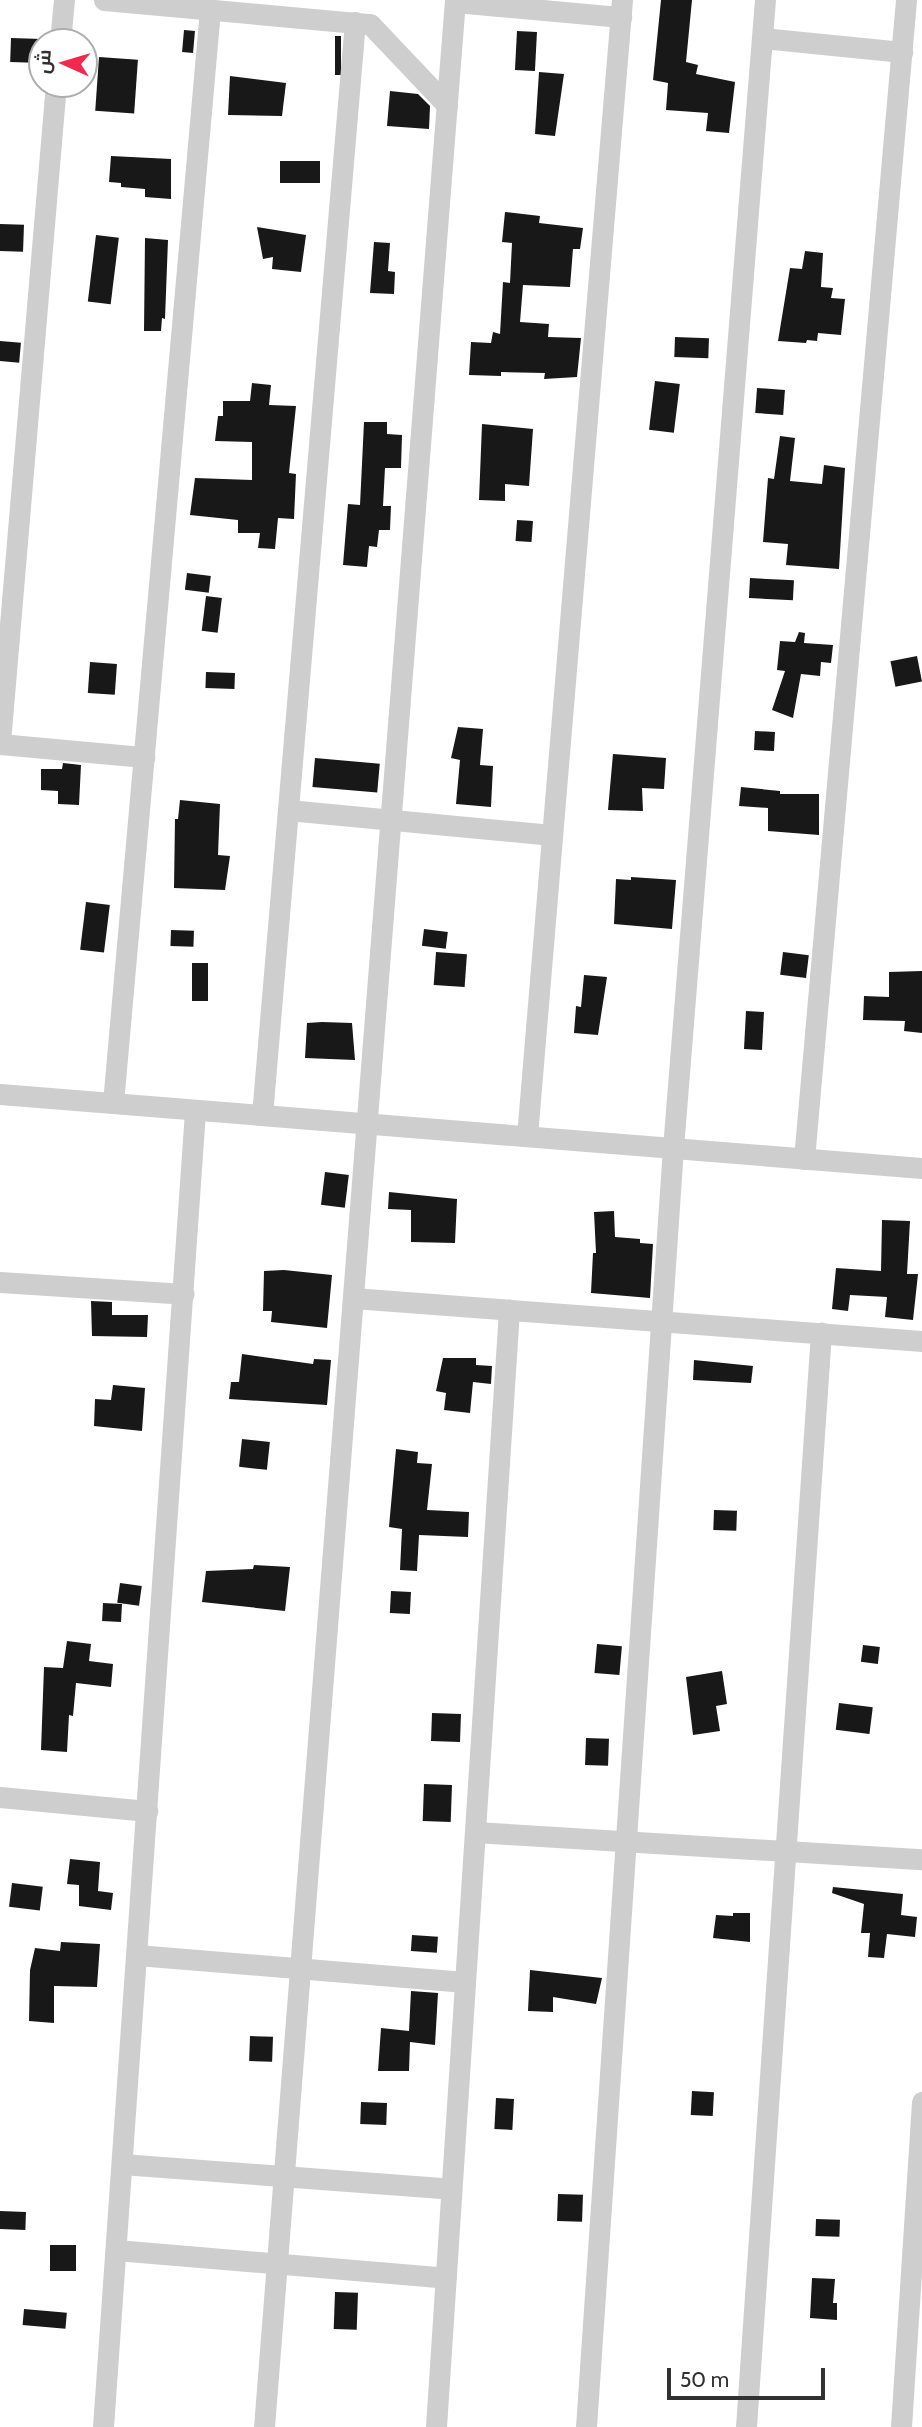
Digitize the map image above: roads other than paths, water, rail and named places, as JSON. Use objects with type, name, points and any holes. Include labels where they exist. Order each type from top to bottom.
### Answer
[{"type":"street","points":[[61,28],[64,0]]},
{"type":"street","points":[[104,0],[370,24],[447,105]]},
{"type":"street","points":[[586,2427],[673,1148],[765,0]]},
{"type":"street","points":[[804,1159],[906,0]]},
{"type":"street","points":[[264,2427],[455,1],[622,8],[527,1136]]},
{"type":"street","points":[[113,1103],[210,9]]},
{"type":"street","points":[[262,1115],[355,22]]},
{"type":"street","points":[[762,38],[902,52]]},
{"type":"street","points":[[56,98],[0,743],[144,757]]},
{"type":"street","points":[[288,810],[552,835]]},
{"type":"street","points":[[0,1094],[922,1168]]},
{"type":"street","points":[[103,2427],[195,1110]]},
{"type":"street","points":[[0,1282],[184,1294]]},
{"type":"street","points":[[353,1298],[922,1341]]},
{"type":"street","points":[[436,2427],[509,1309]]},
{"type":"street","points":[[746,2427],[821,1333]]},
{"type":"street","points":[[0,1797],[147,1811]]},
{"type":"street","points":[[475,1832],[922,1859]]},
{"type":"street","points":[[137,1955],[465,1982]]},
{"type":"street","points":[[901,2427],[922,2102]]},
{"type":"street","points":[[122,2164],[451,2189]]},
{"type":"street","points":[[116,2250],[446,2278]]}]
